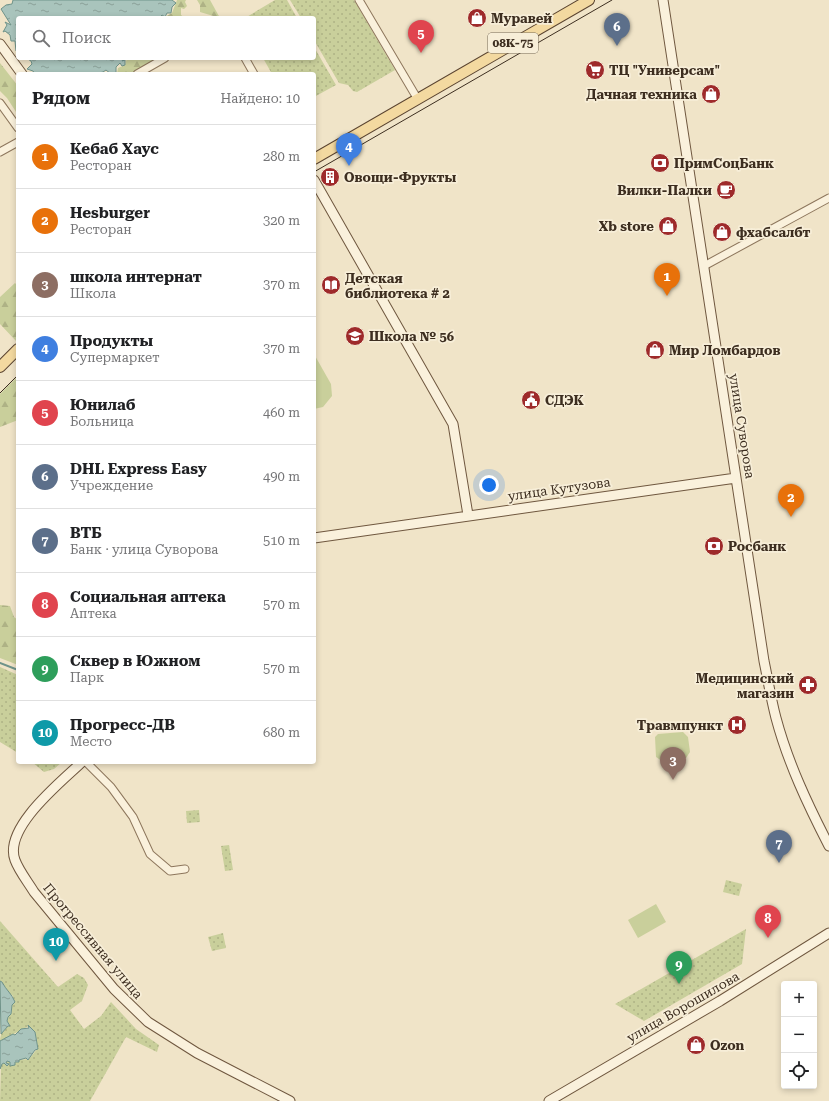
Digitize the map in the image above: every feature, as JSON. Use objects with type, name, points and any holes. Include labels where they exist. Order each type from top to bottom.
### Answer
[{"type":"main road","name":"08К-75","points":[[316,158],[417,98],[589,0]]},
{"type":"main road","points":[[0,366],[16,351]]},
{"type":"street","points":[[359,0],[417,98]]},
{"type":"street","name":"улица Суворова","points":[[663,0],[764,661],[776,718],[804,795],[829,846]]},
{"type":"street","points":[[0,44],[21,72]]},
{"type":"street","points":[[140,72],[162,60]]},
{"type":"street","points":[[246,60],[253,72]]},
{"type":"street","points":[[0,103],[16,125]]},
{"type":"street","points":[[0,152],[16,143]]},
{"type":"street","points":[[316,184],[453,424],[468,515]]},
{"type":"street","points":[[704,266],[829,198]]},
{"type":"street","name":"улица Кутузова","points":[[316,538],[736,478]]},
{"type":"street","name":"Прогрессивная улица","points":[[80,764],[23,822],[14,843],[14,855],[23,875],[34,892],[114,989],[148,1022],[197,1053],[290,1101]]},
{"type":"street","points":[[88,764],[111,787],[133,817],[150,854],[170,871],[184,869]]},
{"type":"street","name":"улица Ворошилова","points":[[549,1101],[722,1000],[829,933]]},
{"type":"green space","points":[[177,0],[186,0],[185,2],[187,6],[184,9],[181,8],[182,16],[167,16],[172,13]]},
{"type":"green space","points":[[197,0],[210,0],[219,16],[200,12],[200,5]]},
{"type":"green space","points":[[275,0],[287,0],[296,16],[248,16]]},
{"type":"green space","points":[[290,0],[354,0],[395,70],[357,92],[353,91],[348,85],[339,83],[316,43],[316,16],[300,16]]},
{"type":"green space","points":[[316,50],[336,85],[316,96],[316,72],[271,72],[264,60],[316,60]]},
{"type":"green space","points":[[126,60],[156,60],[134,72],[117,72],[118,68],[125,65]]},
{"type":"green space","points":[[0,63],[16,83],[16,112],[7,98],[0,91]]},
{"type":"green space","points":[[15,283],[16,284],[16,341],[0,324],[0,297]]},
{"type":"green space","points":[[316,358],[331,384],[332,396],[323,407],[316,409]]},
{"type":"green space","points":[[16,378],[16,421],[0,427],[0,394]]},
{"type":"green space","points":[[0,605],[10,606],[16,618],[16,664],[0,658]]},
{"type":"green space","points":[[0,667],[16,674],[16,752],[0,742]]},
{"type":"green space","points":[[683,732],[688,737],[690,752],[686,758],[662,761],[656,757],[655,737],[658,734]]},
{"type":"green space","points":[[34,764],[60,764],[54,769],[44,772]]},
{"type":"green space","points":[[199,810],[200,822],[187,823],[186,811]]},
{"type":"green space","points":[[229,845],[233,870],[225,871],[221,846]]},
{"type":"green space","points":[[726,880],[742,884],[739,896],[723,892]]},
{"type":"green space","points":[[656,904],[666,922],[638,938],[628,920]]},
{"type":"green space","points":[[0,921],[58,987],[77,974],[84,978],[88,985],[82,1001],[70,1010],[84,1029],[101,1016],[111,1002],[136,1029],[159,1045],[157,1052],[126,1037],[90,1101],[0,1101],[1,1064],[5,1063],[7,1066],[9,1064],[6,1063],[7,1061],[12,1065],[19,1060],[29,1059],[38,1048],[35,1032],[29,1026],[0,1041],[7,1019],[11,1014],[13,996],[6,991],[2,982],[0,981]]},
{"type":"green space","points":[[746,929],[742,964],[644,1021],[615,1004]]},
{"type":"green space","points":[[223,933],[226,948],[212,951],[208,937]]},
{"type":"water","points":[[13,0],[172,0],[176,3],[172,7],[171,13],[167,13],[166,16],[16,16],[16,51],[15,41],[11,41],[10,35],[5,31],[3,32],[7,25],[5,22],[11,25],[1,9],[6,5],[12,4]]},
{"type":"water","points":[[29,60],[125,60],[125,65],[122,66],[120,63],[116,67],[116,72],[108,72],[106,70],[103,72],[34,72],[27,69],[32,64]]},
{"type":"water","points":[[0,981],[15,1002],[12,1005],[11,1014],[7,1021],[10,1026],[8,1026],[1,1034]]},
{"type":"water","points":[[28,1025],[35,1032],[38,1049],[35,1050],[28,1060],[26,1058],[19,1060],[19,1062],[15,1062],[15,1065],[10,1066],[10,1062],[7,1061],[6,1063],[9,1064],[7,1066],[4,1063],[2,1064],[0,1069],[0,1041],[13,1034],[15,1035],[21,1029],[29,1028]]},
{"type":"waterway","points":[[0,663],[16,669]]},
{"type":"tram line","points":[[316,171],[612,0]]},
{"type":"tram line","points":[[0,393],[16,377]]},
{"type":"place","name":"Муравей","points":[[477,18]]},
{"type":"place","name":"DHL Express Easy","points":[[617,46]]},
{"type":"place","name":"Юнилаб","points":[[421,53]]},
{"type":"place","name":"ТЦ \"Универсам\"","points":[[595,70]]},
{"type":"place","name":"Дачная техника","points":[[711,94]]},
{"type":"place","name":"ПримСоцБанк","points":[[660,163]]},
{"type":"place","name":"Продукты","points":[[349,166]]},
{"type":"place","name":"Овощи-Фрукты","points":[[330,177]]},
{"type":"place","name":"Вилки-Палки","points":[[726,190]]},
{"type":"place","name":"Xb store","points":[[668,226]]},
{"type":"place","name":"фхабсалбт","points":[[722,232]]},
{"type":"place","name":"Детская библиотека # 2","points":[[331,285]]},
{"type":"place","name":"Кебаб Хаус","points":[[667,296]]},
{"type":"place","name":"Школа № 56","points":[[355,336]]},
{"type":"place","name":"Мир Ломбардов","points":[[655,350]]},
{"type":"place","name":"СДЭК","points":[[531,400]]},
{"type":"place","name":"Hesburger","points":[[791,517]]},
{"type":"place","name":"Росбанк","points":[[714,546]]},
{"type":"place","name":"Медицинский магазин","points":[[808,685]]},
{"type":"place","name":"Травмпункт","points":[[737,725]]},
{"type":"place","name":"школа интернат","points":[[673,780]]},
{"type":"place","name":"ВТБ","points":[[779,863]]},
{"type":"place","name":"Социальная аптека","points":[[768,938]]},
{"type":"place","name":"Прогресс-ДВ","points":[[56,961]]},
{"type":"place","name":"Сквер в Южном","points":[[679,984]]},
{"type":"place","name":"Ozon","points":[[696,1045]]}]
